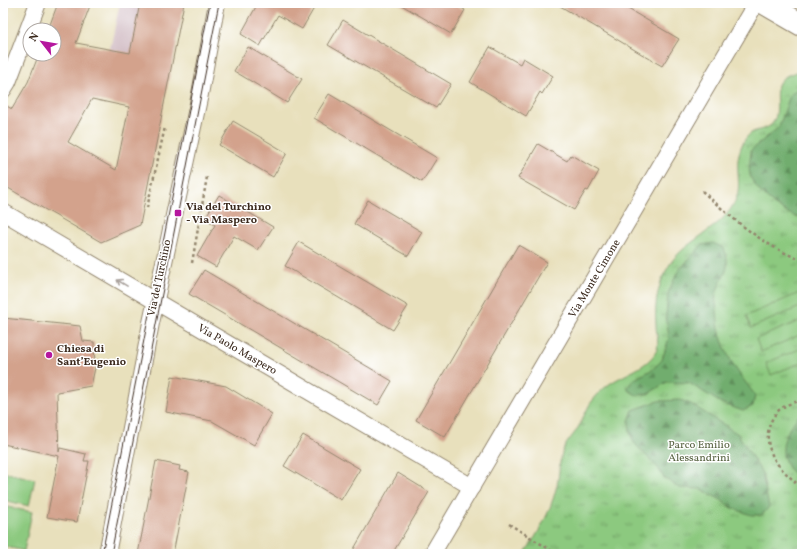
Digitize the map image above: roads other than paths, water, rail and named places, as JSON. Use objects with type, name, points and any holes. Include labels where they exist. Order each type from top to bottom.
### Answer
[{"type":"street","points":[[3,90],[8,82],[38,3]]},
{"type":"street","name":"Via del Turchino","points":[[107,554],[156,302],[200,94],[217,3]]},
{"type":"street","name":"Via Monte Cimone","points":[[432,554],[756,3]]},
{"type":"street","points":[[764,3],[802,25]]},
{"type":"street","name":"Via Paolo Maspero","points":[[3,212],[472,487]]},
{"type":"tram line","points":[[102,554],[210,3]]},
{"type":"tram line","points":[[111,554],[219,3]]},
{"type":"place","name":"Via del Turchino - Via Maspero","points":[[178,213]]},
{"type":"place","name":"Chiesa di Sant’Eugenio","points":[[49,355]]},
{"type":"park label","name":"Parco Emilio Alessandrini","points":[[699,451]]}]
